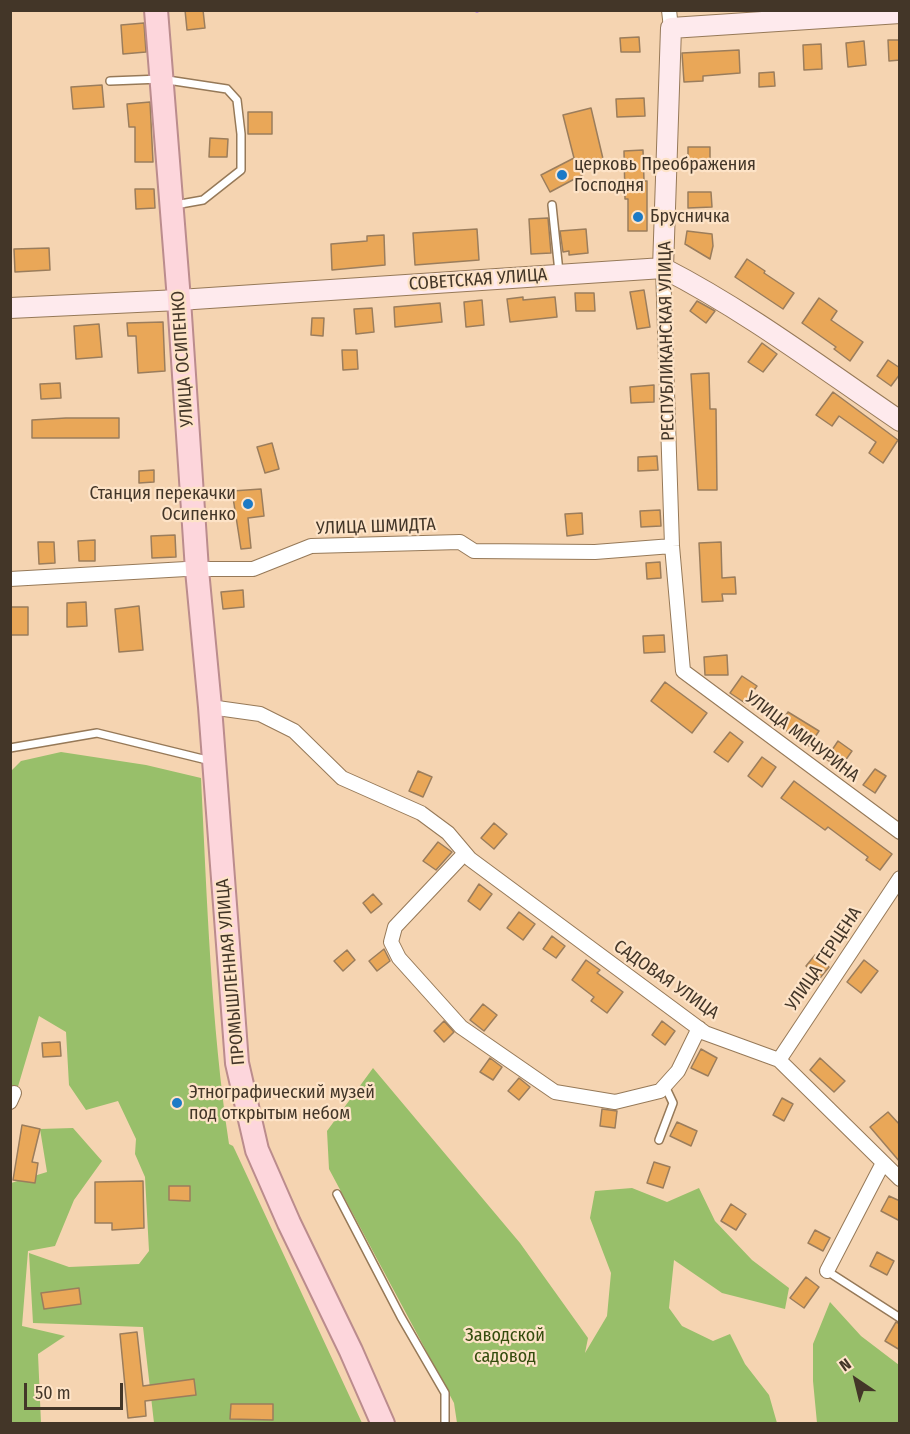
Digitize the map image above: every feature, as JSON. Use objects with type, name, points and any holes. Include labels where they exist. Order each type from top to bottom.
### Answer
[{"type":"main road","name":"УЛИЦА ОСИПЕНКО","points":[[156,10],[180,300],[196,570],[210,707]]},
{"type":"main road","name":"ПРОМЫШЛЕННАЯ УЛИЦА","points":[[210,707],[237,1063],[256,1150],[383,1424]]},
{"type":"street","points":[[670,20],[900,13]]},
{"type":"street","name":"РЕСПУБЛИКАНСКАЯ УЛИЦА","points":[[670,20],[663,268],[672,546],[683,671]]},
{"type":"street","points":[[663,268],[743,313],[900,421]]},
{"type":"street","name":"СОВЕТСКАЯ УЛИЦА","points":[[10,308],[180,300],[663,268]]},
{"type":"street","name":"УЛИЦА ШМИДТА","points":[[10,579],[253,569],[311,546],[460,542],[474,551],[595,552],[672,546]]},
{"type":"street","name":"УЛИЦА МИЧУРИНА","points":[[683,671],[900,832]]},
{"type":"street","name":"САДОВАЯ УЛИЦА","points":[[210,707],[260,714],[294,731],[342,778],[421,813],[448,833],[470,859],[705,1033],[779,1060],[900,1179]]},
{"type":"street","points":[[465,853],[395,927],[391,942],[399,958],[462,1027],[555,1092],[615,1102],[660,1091],[678,1071],[699,1028]]},
{"type":"street","name":"УЛИЦА ГЕРЦЕНА","points":[[779,1060],[900,878]]},
{"type":"street","points":[[827,1270],[884,1163]]},
{"type":"lane","points":[[110,81],[161,79],[227,89],[237,100],[241,134],[241,170],[203,200],[171,206]]},
{"type":"lane","points":[[552,205],[560,274]]},
{"type":"lane","points":[[10,748],[97,733],[214,761]]},
{"type":"lane","points":[[660,1140],[673,1103],[665,1086]]},
{"type":"lane","points":[[337,1194],[401,1317],[445,1393],[445,1424]]},
{"type":"lane","points":[[827,1270],[900,1318]]},
{"type":"green space","points":[[61,752],[146,765],[201,778],[214,1007],[229,1144],[235,1150],[362,1423],[154,1423],[143,1327],[33,1323],[29,1253],[69,1267],[139,1264],[149,1251],[145,1177],[135,1154],[136,1139],[118,1101],[86,1110],[69,1085],[66,1032],[39,1016],[11,1110],[11,771],[21,761]]},
{"type":"green space","name":"Заводской садовод","points":[[373,1068],[520,1243],[588,1338],[585,1353],[607,1316],[611,1273],[590,1218],[595,1191],[632,1188],[667,1202],[699,1188],[715,1221],[752,1260],[789,1288],[785,1309],[722,1293],[674,1260],[669,1308],[682,1326],[713,1341],[730,1334],[745,1364],[769,1395],[777,1423],[457,1423],[454,1403],[329,1169],[327,1131]]},
{"type":"green space","points":[[73,1128],[102,1161],[74,1200],[55,1246],[28,1251],[22,1326],[65,1336],[38,1354],[41,1423],[11,1424],[11,1183],[47,1172],[40,1129]]},
{"type":"green space","points":[[830,1302],[861,1336],[899,1365],[899,1423],[817,1423],[813,1381],[813,1344]]},
{"type":"building","points":[[185,10],[203,10],[205,28],[187,30]]},
{"type":"building","points":[[144,23],[146,52],[123,54],[121,25]]},
{"type":"building","points":[[639,37],[640,52],[621,52],[620,38]]},
{"type":"building","points":[[888,40],[900,40],[900,60],[889,61]]},
{"type":"building","points":[[864,41],[866,65],[848,67],[846,43]]},
{"type":"building","points":[[821,44],[822,69],[804,70],[803,45]]},
{"type":"building","points":[[739,50],[740,73],[703,76],[703,81],[684,82],[682,53]]},
{"type":"building","points":[[774,72],[775,86],[759,87],[759,73]]},
{"type":"building","points":[[102,85],[104,107],[73,109],[71,87]]},
{"type":"building","points":[[644,98],[645,116],[617,117],[616,99]]},
{"type":"building","points":[[150,102],[153,162],[135,162],[135,127],[129,127],[127,104]]},
{"type":"building","points":[[591,108],[604,163],[579,169],[582,175],[550,192],[541,175],[574,158],[563,115]]},
{"type":"building","points":[[248,112],[272,112],[272,134],[248,134]]},
{"type":"building","points":[[210,138],[228,139],[227,157],[209,157]]},
{"type":"building","points":[[688,147],[710,147],[710,161],[688,162]]},
{"type":"building","points":[[643,150],[644,181],[647,181],[647,231],[628,231],[624,151]]},
{"type":"building","points":[[135,189],[154,189],[155,208],[136,209]]},
{"type":"building","points":[[688,192],[711,192],[712,207],[688,208]]},
{"type":"building","points":[[548,218],[551,253],[531,254],[529,219]]},
{"type":"building","points":[[477,229],[479,260],[415,265],[413,233]]},
{"type":"building","points":[[586,229],[588,253],[569,255],[569,251],[563,252],[560,231]]},
{"type":"building","points":[[687,231],[712,234],[713,246],[710,259],[685,244]]},
{"type":"building","points":[[384,235],[385,265],[332,270],[331,244],[367,241],[367,236]]},
{"type":"building","points":[[49,248],[50,270],[15,272],[14,249]]},
{"type":"building","points":[[747,259],[794,293],[783,309],[735,277]]},
{"type":"building","points":[[644,290],[650,327],[637,329],[630,292]]},
{"type":"building","points":[[575,293],[594,293],[595,311],[576,311]]},
{"type":"building","points":[[523,297],[523,300],[555,297],[557,317],[510,322],[507,299]]},
{"type":"building","points":[[819,298],[837,311],[831,320],[863,342],[850,361],[834,349],[836,347],[802,323]]},
{"type":"building","points":[[482,300],[484,325],[466,327],[464,302]]},
{"type":"building","points":[[697,301],[715,311],[706,323],[690,311]]},
{"type":"building","points":[[440,303],[442,322],[395,327],[394,307]]},
{"type":"building","points":[[372,308],[374,332],[356,334],[354,309]]},
{"type":"building","points":[[312,318],[324,318],[323,336],[311,335]]},
{"type":"building","points":[[163,322],[165,371],[138,373],[136,336],[128,336],[127,323]]},
{"type":"building","points":[[99,324],[102,357],[76,359],[74,326]]},
{"type":"building","points":[[762,343],[777,354],[763,372],[748,362]]},
{"type":"building","points":[[342,350],[357,350],[358,369],[343,370]]},
{"type":"building","points":[[888,360],[900,368],[900,374],[891,386],[877,376]]},
{"type":"building","points":[[709,373],[710,409],[716,409],[717,490],[698,490],[691,374]]},
{"type":"building","points":[[60,383],[61,398],[41,399],[40,384]]},
{"type":"building","points":[[654,385],[654,402],[631,403],[630,387]]},
{"type":"building","points":[[833,392],[898,440],[883,463],[869,453],[876,442],[839,416],[832,426],[816,415]]},
{"type":"building","points":[[119,418],[119,438],[32,438],[32,420]]},
{"type":"building","points":[[272,443],[279,469],[265,473],[257,447]]},
{"type":"building","points":[[657,456],[658,470],[638,471],[638,457]]},
{"type":"building","points":[[154,470],[154,482],[139,483],[139,471]]},
{"type":"building","name":"Станция перекачки Осипенко","points":[[261,489],[264,516],[248,518],[251,548],[241,549],[232,491]]},
{"type":"building","points":[[660,510],[661,526],[641,527],[640,511]]},
{"type":"building","points":[[582,513],[583,534],[567,536],[565,514]]},
{"type":"building","points":[[175,535],[176,557],[152,558],[151,536]]},
{"type":"building","points":[[95,540],[95,561],[79,561],[78,541]]},
{"type":"building","points":[[38,542],[54,542],[55,563],[39,564]]},
{"type":"building","points":[[721,542],[722,578],[735,577],[736,594],[722,594],[723,601],[702,602],[699,543]]},
{"type":"building","points":[[660,562],[661,578],[647,579],[646,563]]},
{"type":"building","points":[[243,590],[244,607],[223,609],[221,592]]},
{"type":"building","points":[[86,602],[87,626],[67,627],[67,603]]},
{"type":"building","points":[[139,606],[143,650],[119,652],[115,609]]},
{"type":"building","points":[[10,607],[28,607],[28,635],[10,635]]},
{"type":"building","points":[[664,635],[665,652],[644,653],[643,636]]},
{"type":"building","points":[[727,655],[728,675],[705,675],[704,657]]},
{"type":"building","points":[[742,676],[757,686],[745,703],[730,693]]},
{"type":"building","points":[[665,682],[707,713],[692,733],[651,701]]},
{"type":"building","points":[[788,712],[819,731],[809,746],[779,726]]},
{"type":"building","points":[[730,732],[743,742],[728,762],[714,752]]},
{"type":"building","points":[[838,741],[852,751],[840,768],[826,759]]},
{"type":"building","points":[[762,757],[776,767],[762,787],[748,776]]},
{"type":"building","points":[[875,769],[886,776],[875,793],[863,785]]},
{"type":"building","points":[[418,771],[432,777],[423,797],[409,791]]},
{"type":"building","points":[[794,781],[892,854],[880,870],[866,860],[868,857],[828,827],[825,830],[781,798]]},
{"type":"building","points":[[494,823],[507,834],[494,849],[481,838]]},
{"type":"building","points":[[438,842],[452,852],[436,870],[423,861]]},
{"type":"building","points":[[479,884],[492,894],[480,910],[468,901]]},
{"type":"building","points":[[373,894],[382,904],[371,913],[363,903]]},
{"type":"building","points":[[519,912],[535,924],[523,940],[507,928]]},
{"type":"building","points":[[552,936],[565,946],[556,958],[543,949]]},
{"type":"building","points":[[384,949],[390,961],[377,971],[369,961]]},
{"type":"building","points":[[347,950],[355,960],[343,971],[334,961]]},
{"type":"building","points":[[815,955],[829,967],[820,978],[806,966]]},
{"type":"building","points":[[586,960],[600,970],[597,973],[623,992],[607,1013],[591,1001],[594,997],[572,980]]},
{"type":"building","points":[[864,960],[878,971],[861,993],[847,982]]},
{"type":"building","points":[[483,1004],[497,1015],[484,1031],[470,1020]]},
{"type":"building","points":[[444,1021],[454,1032],[444,1042],[434,1031]]},
{"type":"building","points":[[662,1021],[675,1031],[665,1045],[652,1035]]},
{"type":"building","points":[[60,1042],[61,1056],[43,1057],[42,1043]]},
{"type":"building","points":[[701,1049],[717,1058],[708,1076],[691,1068]]},
{"type":"building","points":[[490,1058],[502,1067],[493,1080],[480,1072]]},
{"type":"building","points":[[820,1058],[845,1081],[834,1092],[810,1070]]},
{"type":"building","points":[[519,1078],[530,1087],[519,1100],[508,1091]]},
{"type":"building","points":[[782,1098],[793,1104],[784,1121],[773,1115]]},
{"type":"building","points":[[602,1109],[617,1111],[615,1128],[600,1126]]},
{"type":"building","points":[[888,1112],[900,1125],[900,1162],[870,1127]]},
{"type":"building","points":[[677,1122],[697,1131],[691,1146],[670,1136]]},
{"type":"building","points":[[22,1125],[40,1129],[32,1162],[38,1163],[35,1183],[13,1180]]},
{"type":"building","points":[[654,1162],[670,1167],[663,1188],[647,1183]]},
{"type":"building","points":[[143,1181],[144,1228],[112,1230],[112,1223],[95,1223],[95,1182]]},
{"type":"building","points":[[169,1186],[190,1186],[190,1201],[169,1200]]},
{"type":"building","points":[[889,1196],[900,1201],[900,1221],[881,1211]]},
{"type":"building","points":[[731,1204],[746,1214],[736,1230],[721,1221]]},
{"type":"building","points":[[815,1230],[830,1238],[823,1251],[808,1243]]},
{"type":"building","points":[[877,1252],[894,1261],[887,1275],[870,1266]]},
{"type":"building","points":[[806,1277],[819,1287],[804,1308],[790,1298]]},
{"type":"building","points":[[79,1288],[81,1304],[44,1309],[41,1293]]},
{"type":"building","points":[[896,1322],[900,1324],[900,1350],[885,1341]]},
{"type":"building","points":[[137,1332],[143,1386],[194,1379],[196,1395],[145,1401],[146,1416],[128,1418],[120,1334]]},
{"type":"building","points":[[231,1404],[273,1404],[273,1420],[230,1419]]},
{"type":"place","name":"церковь Преображения Господня","points":[[562,175]]},
{"type":"place","name":"Брусничка","points":[[638,217]]},
{"type":"place","name":"Станция перекачки Осипенко","points":[[248,504]]},
{"type":"place","name":"Этнографический музей под открытым небом","points":[[177,1103]]}]
